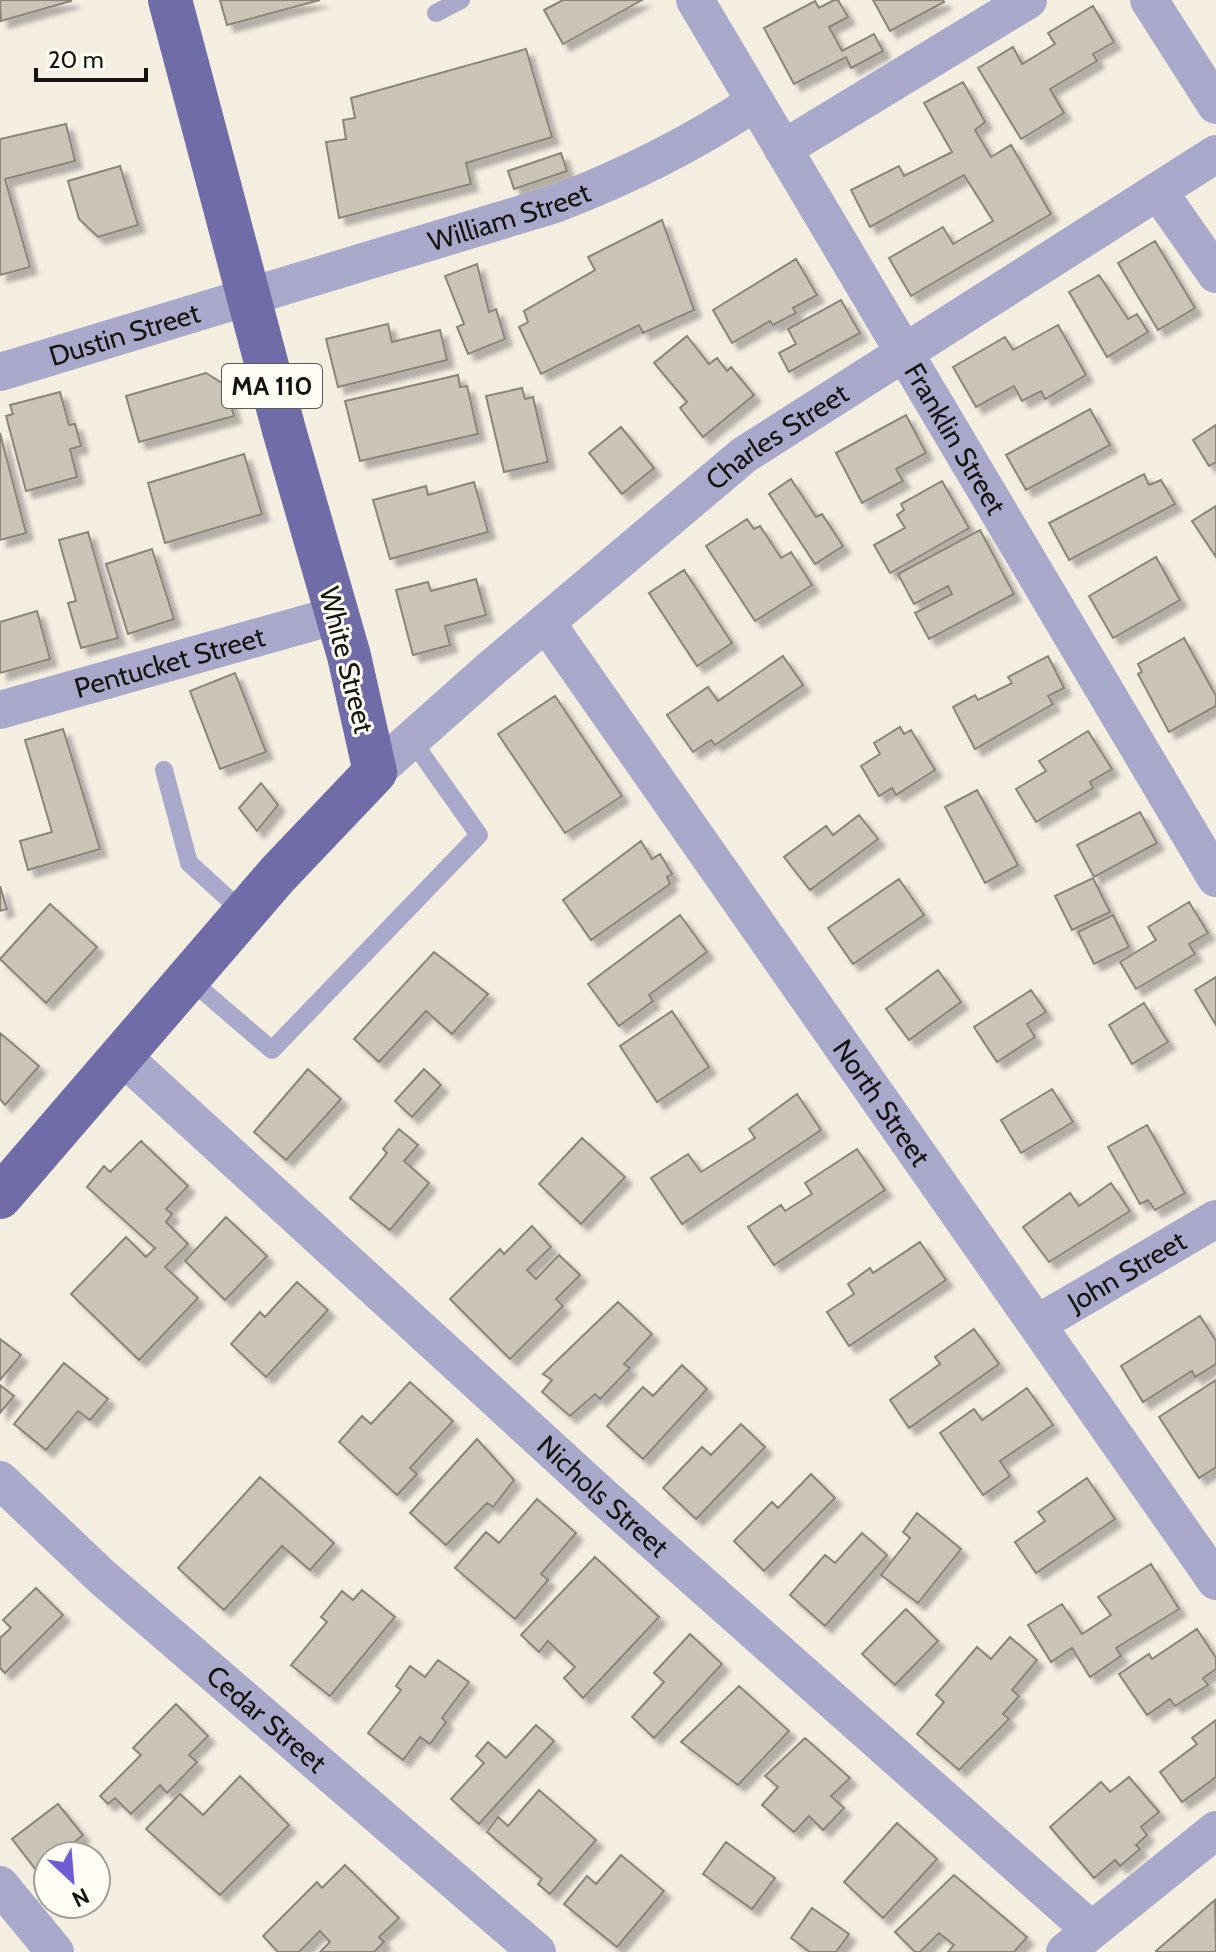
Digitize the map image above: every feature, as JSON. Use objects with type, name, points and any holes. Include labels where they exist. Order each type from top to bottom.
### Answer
[{"type":"main road","name":"White Street","points":[[0,1197],[244,913],[375,772],[337,615],[170,0]]},
{"type":"street","name":"Franklin Street","points":[[695,0],[1216,878]]},
{"type":"street","points":[[783,149],[1028,0]]},
{"type":"street","points":[[1149,0],[1216,105]]},
{"type":"street","name":"William Street","points":[[249,298],[555,204],[612,182],[684,148],[755,102]]},
{"type":"street","name":"Charles Street","points":[[375,772],[744,455],[1216,154]]},
{"type":"street","points":[[1158,191],[1216,274]]},
{"type":"street","name":"Dustin Street","points":[[0,372],[249,298]]},
{"type":"street","name":"Pentucket Street","points":[[0,710],[337,615]]},
{"type":"street","name":"North Street","points":[[547,624],[1216,1581]]},
{"type":"street","name":"Nichols Street","points":[[122,1056],[600,1494],[1077,1940]]},
{"type":"street","name":"John Street","points":[[1037,1324],[1216,1219]]},
{"type":"street","name":"Cedar Street","points":[[0,1480],[102,1577],[537,1952]]},
{"type":"street","points":[[1077,1940],[1214,1835]]},
{"type":"street","points":[[0,1885],[55,1952]]},
{"type":"lane","points":[[436,13],[461,0]]},
{"type":"lane","points":[[188,978],[272,1050],[479,835],[411,739]]},
{"type":"lane","points":[[164,770],[189,863],[244,913]]},
{"type":"building","points":[[0,0],[71,0],[71,1],[1,21]]},
{"type":"building","points":[[220,0],[320,0],[227,25]]},
{"type":"building","points":[[563,0],[642,0],[563,44],[544,10]]},
{"type":"building","points":[[838,0],[848,17],[829,27],[842,51],[874,34],[883,51],[851,68],[846,57],[794,84],[764,28],[815,1],[819,8]]},
{"type":"building","points":[[873,0],[943,0],[944,2],[890,31]]},
{"type":"building","points":[[1093,6],[1114,42],[1093,54],[1097,61],[1050,89],[1064,113],[1021,139],[978,68],[1013,47],[1022,64],[1055,44],[1048,33]]},
{"type":"building","points":[[526,49],[552,137],[466,163],[471,184],[339,218],[326,142],[346,139],[343,120],[355,118],[351,98]]},
{"type":"building","points":[[963,82],[985,122],[975,130],[991,157],[1011,145],[1051,214],[911,296],[889,258],[943,227],[953,244],[993,221],[964,175],[870,227],[851,190],[899,166],[904,176],[952,152],[924,103]]},
{"type":"building","points":[[66,124],[75,161],[5,179],[30,267],[0,275],[0,139]]},
{"type":"building","points":[[561,153],[567,171],[514,189],[508,171]]},
{"type":"building","points":[[120,166],[138,225],[98,237],[79,219],[68,181]]},
{"type":"building","points":[[662,220],[694,310],[643,333],[639,325],[541,374],[519,327],[528,322],[524,311],[595,270],[588,257]]},
{"type":"building","points":[[1155,241],[1195,308],[1158,330],[1118,263]]},
{"type":"building","points":[[796,259],[817,295],[793,308],[796,313],[773,325],[770,321],[732,343],[713,310]]},
{"type":"building","points":[[477,264],[489,312],[496,309],[505,339],[468,354],[457,327],[464,324],[445,276]]},
{"type":"building","points":[[1099,275],[1128,319],[1137,314],[1148,332],[1107,357],[1069,292]]},
{"type":"building","points":[[841,300],[860,333],[789,372],[779,353],[796,344],[788,329]]},
{"type":"building","points":[[388,324],[392,342],[440,330],[447,360],[338,387],[326,339]]},
{"type":"building","points":[[1058,325],[1086,375],[1045,399],[1041,391],[1022,401],[1014,386],[976,407],[953,367],[1005,337],[1013,350]]},
{"type":"building","points":[[687,336],[709,364],[717,358],[727,371],[731,367],[754,395],[703,437],[680,408],[687,402],[654,363]]},
{"type":"building","points":[[206,373],[225,385],[234,416],[139,442],[126,396]]},
{"type":"building","points":[[458,375],[460,387],[467,386],[478,434],[360,461],[345,401]]},
{"type":"building","points":[[522,388],[525,399],[533,397],[548,462],[504,472],[486,396]]},
{"type":"building","points":[[60,392],[69,425],[75,424],[81,446],[70,449],[77,477],[26,491],[6,416],[13,414],[10,405]]},
{"type":"building","points":[[1090,409],[1110,445],[1026,490],[1006,455]]},
{"type":"building","points":[[906,415],[926,453],[896,469],[903,481],[862,503],[836,453]]},
{"type":"building","points":[[1216,425],[1216,462],[1209,466],[1193,440]]},
{"type":"building","points":[[621,427],[654,468],[622,494],[589,453]]},
{"type":"building","points":[[0,433],[26,533],[0,540]]},
{"type":"building","points":[[244,454],[262,514],[165,543],[148,483]]},
{"type":"building","points":[[1144,474],[1149,485],[1161,480],[1175,504],[1069,560],[1049,523]]},
{"type":"building","points":[[791,479],[816,517],[822,514],[843,546],[815,564],[769,494]]},
{"type":"building","points":[[942,481],[969,528],[890,573],[874,545],[905,528],[897,515],[904,510],[901,504]]},
{"type":"building","points":[[474,482],[488,532],[390,559],[373,500],[426,486],[428,495]]},
{"type":"building","points":[[1216,506],[1216,557],[1192,521]]},
{"type":"building","points":[[747,519],[754,529],[760,526],[781,558],[791,552],[812,585],[755,621],[706,546]]},
{"type":"building","points":[[980,530],[1014,594],[929,639],[915,613],[952,594],[948,586],[914,604],[898,574]]},
{"type":"building","points":[[88,532],[118,638],[81,648],[68,603],[76,601],[59,540]]},
{"type":"building","points":[[152,549],[174,619],[128,634],[106,564]]},
{"type":"building","points":[[1156,557],[1180,600],[1113,638],[1089,596]]},
{"type":"building","points":[[684,570],[732,643],[697,666],[649,593]]},
{"type":"building","points":[[476,579],[486,615],[445,626],[450,645],[413,655],[396,590],[428,582],[431,591]]},
{"type":"building","points":[[37,611],[50,659],[0,673],[0,622]]},
{"type":"building","points":[[1184,638],[1216,696],[1216,706],[1169,732],[1138,674],[1142,672],[1138,664]]},
{"type":"building","points":[[783,656],[803,685],[715,745],[711,740],[693,752],[667,715],[708,687],[718,701]]},
{"type":"building","points":[[1048,656],[1064,688],[1048,696],[1053,704],[975,749],[953,707],[975,695],[978,700],[1012,683],[1008,677]]},
{"type":"building","points":[[235,673],[266,752],[220,769],[190,691]]},
{"type":"building","points":[[555,696],[622,796],[565,833],[498,734]]},
{"type":"building","points":[[900,727],[904,734],[911,730],[935,770],[896,795],[892,788],[879,796],[861,766],[880,754],[874,743]]},
{"type":"building","points":[[63,729],[100,849],[28,870],[20,841],[52,832],[25,740]]},
{"type":"building","points":[[1088,731],[1112,769],[1090,782],[1093,788],[1036,822],[1016,789],[1046,771],[1039,761]]},
{"type":"building","points":[[261,783],[278,805],[257,831],[239,808]]},
{"type":"building","points":[[977,790],[1018,865],[985,883],[945,807]]},
{"type":"building","points":[[1140,812],[1157,843],[1094,877],[1077,845]]},
{"type":"building","points":[[859,815],[878,839],[810,890],[784,857],[826,826],[833,835]]},
{"type":"building","points":[[641,841],[652,859],[660,854],[672,874],[667,877],[670,884],[591,940],[563,900]]},
{"type":"building","points":[[1093,878],[1110,912],[1072,930],[1055,896]]},
{"type":"building","points":[[899,879],[924,915],[853,964],[828,928]]},
{"type":"building","points":[[0,886],[7,909],[0,911]]},
{"type":"building","points":[[1189,902],[1208,933],[1189,944],[1195,954],[1136,989],[1120,962],[1156,940],[1148,927]]},
{"type":"building","points":[[50,904],[97,947],[46,1003],[0,959]]},
{"type":"building","points":[[680,915],[707,952],[649,995],[653,1001],[619,1026],[588,984]]},
{"type":"building","points":[[1113,915],[1129,947],[1094,964],[1078,932]]},
{"type":"building","points":[[434,952],[488,994],[452,1034],[426,1011],[379,1062],[354,1039]]},
{"type":"building","points":[[938,970],[961,1002],[909,1040],[886,1009]]},
{"type":"building","points":[[1216,977],[1216,1025],[1195,990]]},
{"type":"building","points":[[1031,990],[1046,1012],[1027,1024],[1035,1037],[997,1062],[974,1027]]},
{"type":"building","points":[[1144,1003],[1168,1042],[1132,1064],[1109,1025]]},
{"type":"building","points":[[672,1011],[709,1067],[657,1102],[620,1046]]},
{"type":"building","points":[[0,1033],[39,1066],[5,1105],[0,1099]]},
{"type":"building","points":[[308,1069],[341,1099],[286,1160],[254,1132]]},
{"type":"building","points":[[424,1069],[441,1085],[412,1117],[395,1101]]},
{"type":"building","points":[[1052,1089],[1073,1122],[1021,1153],[1001,1120]]},
{"type":"building","points":[[797,1094],[821,1130],[682,1224],[651,1178],[688,1154],[701,1172],[755,1138],[749,1129]]},
{"type":"building","points":[[1147,1125],[1185,1193],[1155,1210],[1148,1200],[1140,1204],[1108,1147]]},
{"type":"building","points":[[399,1129],[418,1145],[404,1161],[429,1183],[390,1230],[350,1198],[387,1153],[383,1149]]},
{"type":"building","points":[[582,1138],[625,1177],[581,1224],[539,1184]]},
{"type":"building","points":[[141,1141],[188,1186],[166,1209],[172,1214],[166,1222],[188,1244],[165,1267],[198,1298],[139,1360],[71,1294],[126,1237],[146,1257],[155,1248],[87,1187],[104,1166],[110,1172]]},
{"type":"building","points":[[857,1149],[885,1190],[774,1265],[748,1227],[781,1205],[785,1211],[812,1194],[805,1183]]},
{"type":"building","points":[[1111,1183],[1130,1211],[1049,1262],[1023,1227],[1070,1193],[1079,1206]]},
{"type":"building","points":[[226,1217],[267,1256],[225,1300],[185,1261]]},
{"type":"building","points":[[532,1226],[551,1247],[527,1270],[536,1279],[559,1255],[580,1275],[556,1299],[563,1306],[510,1359],[450,1299],[500,1249],[504,1254]]},
{"type":"building","points":[[920,1242],[946,1280],[849,1346],[827,1312],[854,1294],[848,1284],[870,1268],[873,1273]]},
{"type":"building","points":[[297,1282],[328,1310],[266,1377],[231,1344],[260,1312],[265,1317]]},
{"type":"building","points":[[618,1302],[652,1334],[624,1364],[630,1368],[600,1399],[595,1394],[570,1416],[542,1392],[552,1380],[543,1374]]},
{"type":"building","points":[[1200,1316],[1216,1341],[1216,1364],[1195,1377],[1192,1371],[1143,1402],[1121,1366]]},
{"type":"building","points":[[974,1329],[999,1364],[909,1428],[890,1400],[940,1364],[935,1357]]},
{"type":"building","points":[[0,1339],[21,1355],[0,1380]]},
{"type":"building","points":[[64,1363],[108,1399],[90,1420],[78,1411],[46,1450],[14,1424]]},
{"type":"building","points":[[682,1365],[707,1389],[643,1459],[607,1426],[643,1387],[653,1396]]},
{"type":"building","points":[[1216,1380],[1216,1467],[1199,1478],[1159,1417]]},
{"type":"building","points":[[410,1382],[453,1421],[410,1468],[417,1474],[397,1495],[339,1442],[362,1416],[371,1424]]},
{"type":"building","points":[[0,1385],[14,1396],[0,1413]]},
{"type":"building","points":[[1027,1388],[1053,1425],[1000,1461],[1010,1476],[983,1495],[940,1433],[974,1409],[982,1420]]},
{"type":"building","points":[[741,1424],[765,1447],[696,1519],[663,1488],[702,1447],[711,1455]]},
{"type":"building","points":[[477,1439],[514,1480],[493,1507],[487,1503],[446,1545],[410,1513]]},
{"type":"building","points":[[811,1474],[835,1498],[764,1571],[734,1541],[772,1502],[778,1508]]},
{"type":"building","points":[[260,1477],[334,1543],[310,1570],[282,1546],[224,1610],[178,1568]]},
{"type":"building","points":[[1087,1478],[1115,1519],[1036,1573],[1015,1542],[1045,1521],[1038,1512]]},
{"type":"building","points":[[537,1499],[576,1533],[541,1574],[548,1580],[515,1619],[455,1568],[486,1532],[499,1543]]},
{"type":"building","points":[[917,1513],[961,1549],[918,1603],[881,1575],[910,1538],[903,1532]]},
{"type":"building","points":[[862,1533],[887,1555],[825,1626],[790,1595],[825,1555],[835,1563]]},
{"type":"building","points":[[595,1557],[659,1617],[583,1698],[564,1678],[575,1667],[548,1641],[539,1652],[521,1635]]},
{"type":"building","points":[[1151,1564],[1179,1609],[1116,1648],[1121,1656],[1090,1677],[1072,1648],[1051,1662],[1028,1625],[1062,1604],[1082,1634],[1111,1615],[1098,1597]]},
{"type":"building","points":[[36,1588],[63,1615],[5,1673],[0,1668],[0,1638],[11,1628],[3,1620]]},
{"type":"building","points":[[362,1590],[395,1617],[330,1696],[291,1665],[327,1622],[321,1617],[342,1591],[353,1600]]},
{"type":"building","points":[[906,1609],[938,1641],[895,1685],[862,1654]]},
{"type":"building","points":[[1197,1629],[1216,1658],[1216,1669],[1203,1678],[1208,1685],[1175,1706],[1170,1699],[1147,1715],[1119,1674],[1149,1654],[1152,1659]]},
{"type":"building","points":[[690,1634],[722,1664],[654,1738],[632,1717],[664,1682],[654,1673]]},
{"type":"building","points":[[1010,1637],[1037,1660],[1012,1690],[1019,1696],[1003,1714],[1009,1719],[959,1770],[917,1734],[944,1702],[936,1695],[977,1647],[991,1659]]},
{"type":"building","points":[[438,1660],[469,1682],[442,1718],[446,1722],[430,1744],[420,1737],[403,1760],[368,1733],[401,1690],[396,1686],[410,1666],[425,1677]]},
{"type":"building","points":[[739,1686],[789,1731],[738,1785],[681,1742]]},
{"type":"building","points":[[176,1704],[208,1736],[189,1755],[197,1762],[167,1793],[160,1785],[131,1814],[115,1798],[108,1804],[100,1796],[141,1755],[133,1748]]},
{"type":"building","points":[[1216,1720],[1216,1777],[1182,1802],[1160,1772],[1197,1744],[1192,1738]]},
{"type":"building","points":[[536,1725],[554,1741],[479,1824],[451,1799],[484,1763],[476,1756],[488,1742],[506,1758]]},
{"type":"building","points":[[805,1738],[850,1778],[831,1796],[844,1808],[823,1830],[809,1816],[794,1832],[762,1805],[778,1787],[765,1776]]},
{"type":"building","points":[[240,1776],[289,1825],[220,1895],[146,1829],[180,1794],[203,1815]]},
{"type":"building","points":[[1129,1777],[1159,1812],[1141,1827],[1147,1835],[1136,1845],[1140,1849],[1120,1866],[1115,1860],[1094,1878],[1050,1827],[1101,1782],[1110,1792]]},
{"type":"building","points":[[539,1790],[596,1840],[550,1894],[538,1884],[542,1879],[487,1832],[498,1817],[508,1826]]},
{"type":"building","points":[[58,1804],[83,1835],[77,1840],[32,1840],[32,1865],[12,1839]]},
{"type":"building","points":[[897,1823],[937,1859],[883,1918],[844,1882]]},
{"type":"building","points":[[726,1842],[775,1878],[752,1909],[703,1874]]},
{"type":"building","points":[[621,1855],[664,1891],[617,1947],[564,1904],[587,1876],[596,1884]]},
{"type":"building","points":[[345,1865],[399,1918],[379,1937],[384,1942],[374,1952],[320,1952],[330,1942],[320,1931],[299,1952],[278,1952],[263,1936],[317,1882],[322,1888]]},
{"type":"building","points":[[954,1875],[1027,1937],[1014,1952],[948,1952],[954,1945],[939,1933],[920,1952],[915,1952],[895,1932]]},
{"type":"building","points":[[1215,1900],[1216,1952],[1156,1952],[1156,1951]]},
{"type":"building","points":[[812,1908],[849,1934],[836,1952],[810,1952],[791,1938]]}]
